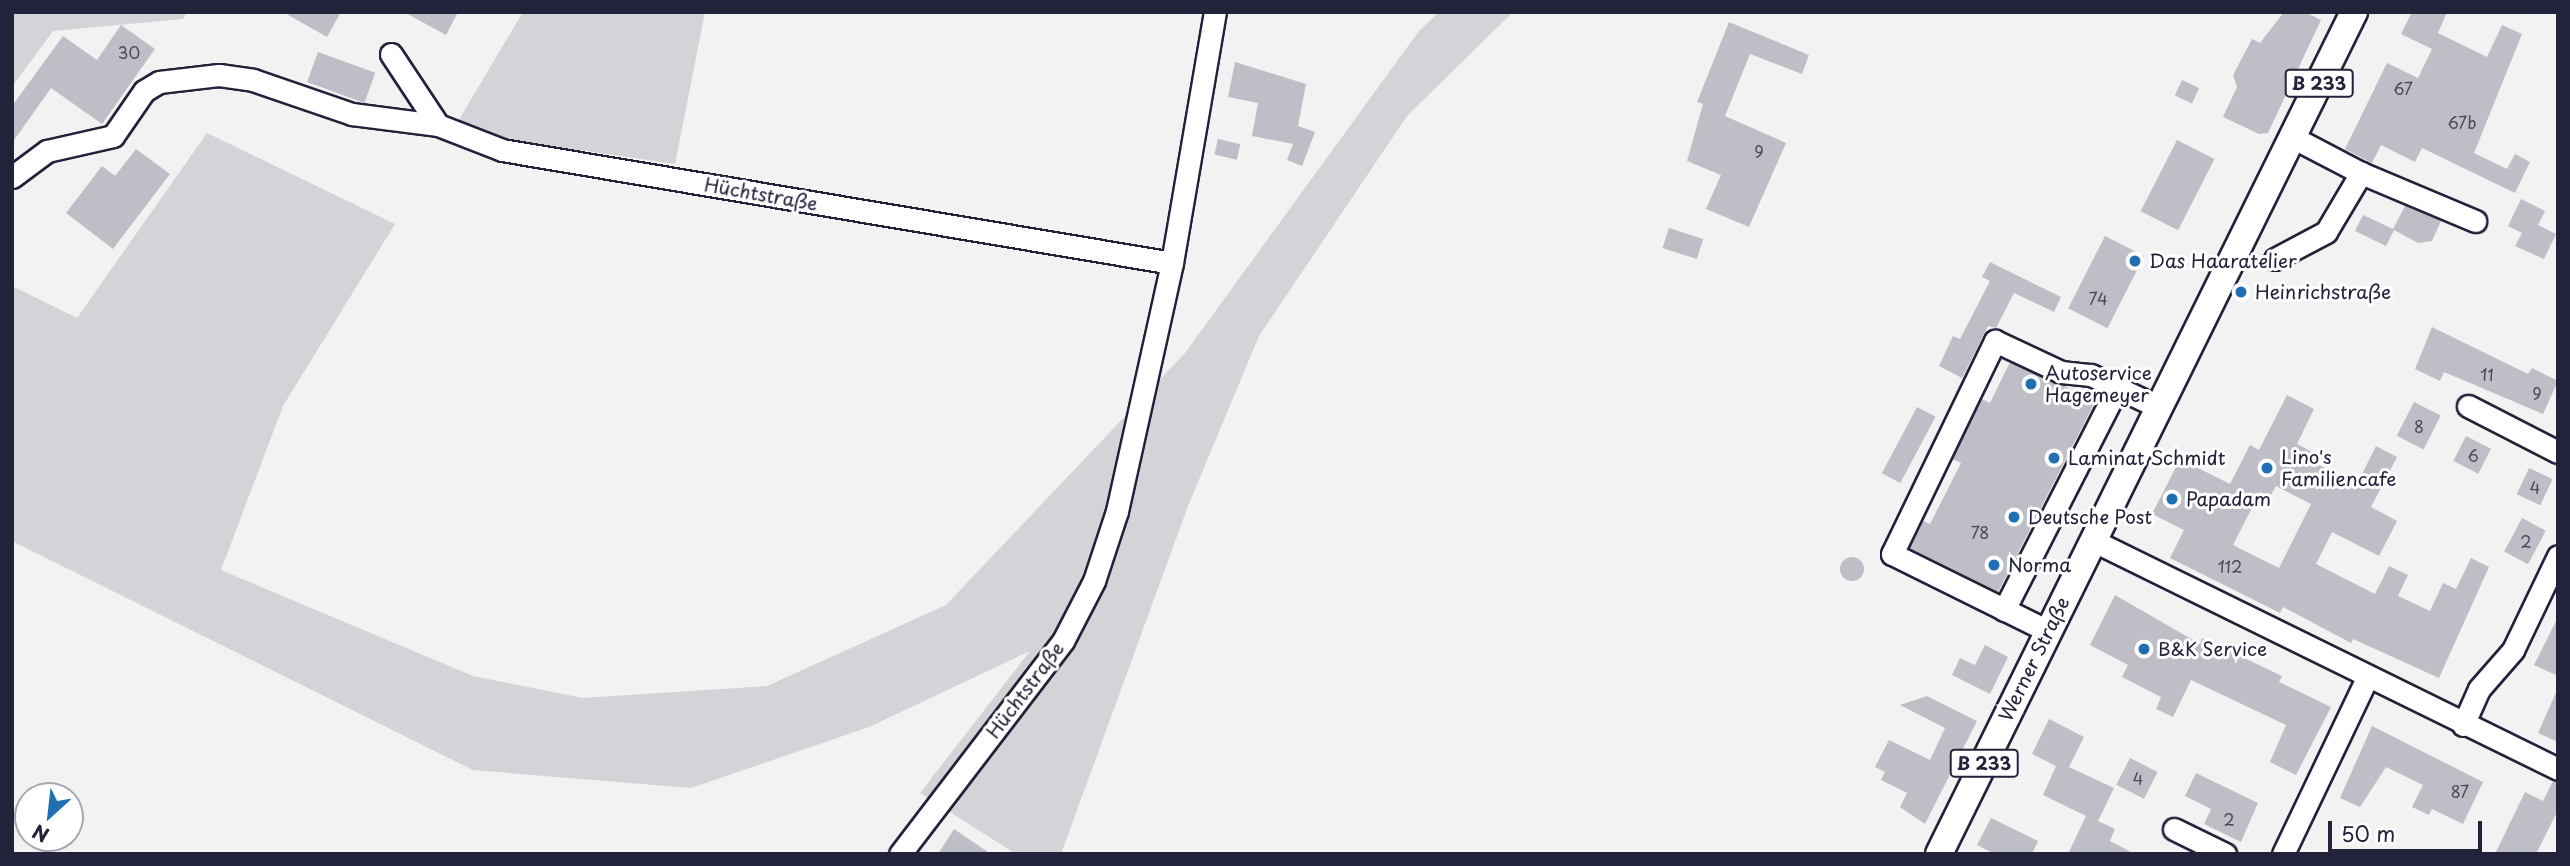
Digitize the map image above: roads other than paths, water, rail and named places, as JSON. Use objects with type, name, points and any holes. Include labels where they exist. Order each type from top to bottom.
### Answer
[{"type":"main road","name":"Werner Straße","points":[[1939,854],[2354,12]]},
{"type":"street","name":"Hüchtstraße","points":[[900,854],[1063,641],[1094,581],[1117,511],[1172,263],[1215,12]]},
{"type":"street","points":[[391,54],[438,125]]},
{"type":"street","name":"Hüchtstraße","points":[[12,177],[47,151],[113,136],[144,92],[159,82],[219,75],[253,80],[352,114],[438,125],[502,150],[1172,263]]},
{"type":"street","points":[[2292,137],[2361,173],[2475,221]]},
{"type":"street","points":[[2275,260],[2326,232],[2361,173]]},
{"type":"street","points":[[2048,631],[1892,554],[1995,341],[2061,372],[2091,375],[2158,407]]},
{"type":"street","points":[[2004,610],[2118,387]]},
{"type":"street","points":[[2468,406],[2558,452]]},
{"type":"street","points":[[2092,540],[2367,678],[2558,769]]},
{"type":"street","points":[[2463,725],[2479,689],[2513,650],[2558,556]]},
{"type":"street","points":[[2283,854],[2367,678]]},
{"type":"street","points":[[2174,829],[2225,854]]},
{"type":"place","name":"Das Haaratelier","points":[[2135,261]]},
{"type":"place","name":"Heinrichstraße","points":[[2241,292]]},
{"type":"place","name":"Autoservice Hagemeyer","points":[[2031,384]]},
{"type":"place","name":"Laminat Schmidt","points":[[2054,458]]},
{"type":"place","name":"Lino's Familiencafe","points":[[2267,468]]},
{"type":"place","name":"Papadam","points":[[2172,499]]},
{"type":"place","name":"Deutsche Post","points":[[2014,517]]},
{"type":"place","name":"Norma","points":[[1994,565]]},
{"type":"place","name":"B&K Service","points":[[2144,649]]}]
